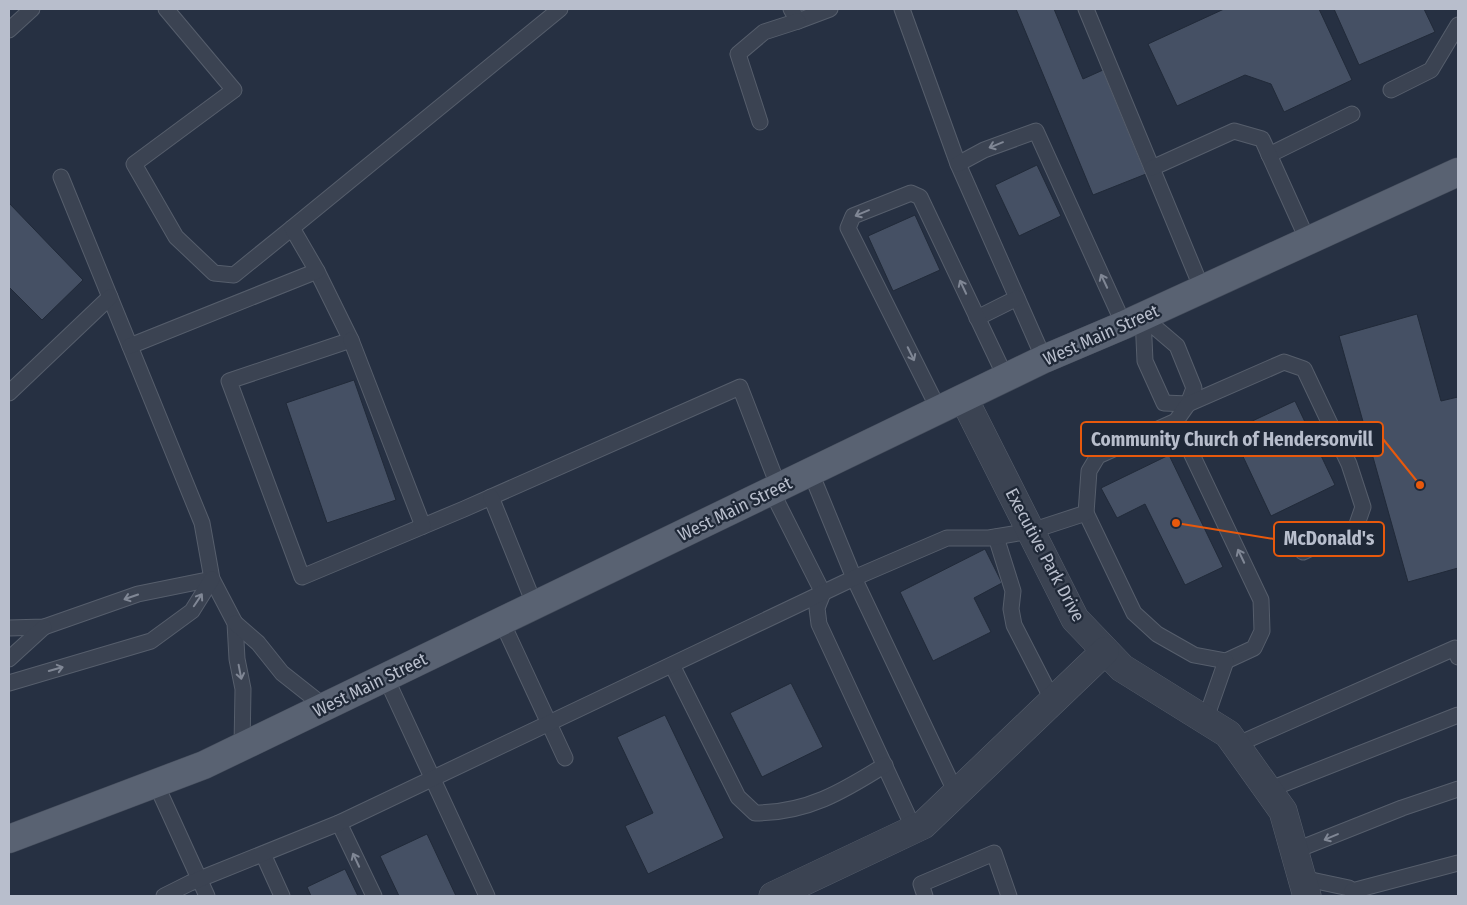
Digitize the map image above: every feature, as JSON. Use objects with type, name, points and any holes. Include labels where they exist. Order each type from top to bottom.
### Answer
[{"type":"main road","name":"West Main Street","points":[[9,839],[204,765],[1044,359],[1134,321],[1458,172]]},
{"type":"street","name":"Executive Park Drive","points":[[964,399],[1075,619],[1122,668],[1228,734],[1283,811],[1304,887]]},
{"type":"street","points":[[773,896],[923,825],[1105,651]]},
{"type":"lane","points":[[9,30],[32,9]]},
{"type":"lane","points":[[166,9],[234,90],[134,164],[176,237],[214,272],[234,275],[560,9]]},
{"type":"lane","points":[[760,122],[738,54],[764,32],[795,15],[830,9]]},
{"type":"lane","points":[[902,9],[958,164],[1044,359]]},
{"type":"lane","points":[[1089,10],[1202,290]]},
{"type":"lane","points":[[1391,90],[1431,70],[1458,25]]},
{"type":"lane","points":[[1269,155],[1352,114]]},
{"type":"lane","points":[[958,164],[984,150],[1036,131],[1134,321],[1145,361],[1164,403],[1188,404],[1284,362],[1304,369],[1349,464],[1363,507],[1356,527],[1303,552]]},
{"type":"lane","points":[[1152,168],[1234,131],[1262,140],[1308,241]]},
{"type":"lane","points":[[61,177],[202,523],[212,579],[235,623],[258,643],[282,673],[325,708]]},
{"type":"lane","points":[[939,410],[848,228],[853,216],[911,193],[920,197],[1006,378]]},
{"type":"lane","points":[[292,228],[317,272],[351,340],[423,526]]},
{"type":"lane","points":[[130,346],[317,272]]},
{"type":"lane","points":[[9,393],[110,297]]},
{"type":"lane","points":[[977,318],[1017,298]]},
{"type":"lane","points":[[1134,321],[1177,346],[1194,388],[1188,404],[1176,421],[1098,456],[1089,471],[1086,513],[1134,613],[1157,634],[1194,655],[1226,661],[1254,648],[1262,631],[1261,600],[1176,421]]},
{"type":"lane","points":[[351,340],[229,381],[302,577],[491,497],[740,387],[775,490],[823,593],[817,608],[819,624],[914,829]]},
{"type":"lane","points":[[810,473],[854,578],[956,793]]},
{"type":"lane","points":[[491,497],[535,606]]},
{"type":"lane","points":[[164,896],[195,886],[263,854],[339,823],[854,578],[946,538],[996,537],[1031,531],[1086,513]]},
{"type":"lane","points":[[996,537],[1013,592],[1011,609],[1014,626],[1053,701]]},
{"type":"lane","points":[[9,628],[44,626],[138,594],[212,579]]},
{"type":"lane","points":[[9,683],[152,641],[192,610],[212,579]]},
{"type":"lane","points":[[502,622],[565,758]]},
{"type":"lane","points":[[235,623],[237,659],[243,689],[242,747]]},
{"type":"lane","points":[[9,659],[44,626]]},
{"type":"lane","points":[[1236,745],[1455,648],[1458,657]]},
{"type":"lane","points":[[1205,721],[1226,661]]},
{"type":"lane","points":[[672,664],[738,797],[755,813],[780,813],[808,806],[847,788],[885,765]]},
{"type":"lane","points":[[386,678],[488,896]]},
{"type":"lane","points":[[1268,790],[1458,715]]},
{"type":"lane","points":[[156,784],[195,886],[207,896]]},
{"type":"lane","points":[[1294,852],[1458,789]]},
{"type":"lane","points":[[339,823],[374,896]]},
{"type":"lane","points":[[925,896],[921,884],[994,853],[1009,896]]},
{"type":"lane","points":[[263,854],[282,896]]},
{"type":"lane","points":[[1304,887],[1349,888],[1355,894],[1458,863]]},
{"type":"building","points":[[1016,9],[1054,9],[1083,79],[1103,70],[1146,174],[1093,195]]},
{"type":"building","points":[[1224,9],[1319,9],[1352,80],[1284,112],[1271,84],[1245,75],[1177,106],[1148,44]]},
{"type":"building","points":[[1334,9],[1424,9],[1435,32],[1359,65]]},
{"type":"building","points":[[1037,165],[1061,216],[1019,236],[995,185]]},
{"type":"building","points":[[9,203],[83,280],[42,320],[9,287]]},
{"type":"building","points":[[915,215],[940,270],[893,291],[868,236]]},
{"type":"building","points":[[1417,314],[1441,401],[1458,397],[1458,568],[1408,582],[1339,336]]},
{"type":"building","points":[[354,380],[396,500],[327,523],[286,403]]},
{"type":"building","points":[[1295,401],[1335,485],[1271,516],[1231,431]]},
{"type":"building","points":[[1169,455],[1223,567],[1185,585],[1145,504],[1117,518],[1101,488]]},
{"type":"building","points":[[985,549],[1002,583],[974,598],[991,632],[933,661],[900,592]]},
{"type":"building","points":[[791,683],[823,747],[762,777],[730,713]]},
{"type":"building","points":[[665,715],[724,838],[648,874],[625,826],[653,813],[617,737]]},
{"type":"building","points":[[427,834],[456,896],[399,896],[380,856]]},
{"type":"building","points":[[345,869],[358,896],[311,896],[307,887]]},
{"type":"place","name":"Community Church of Hendersonvill","points":[[1420,485]]},
{"type":"place","name":"McDonald's","points":[[1176,523]]}]
